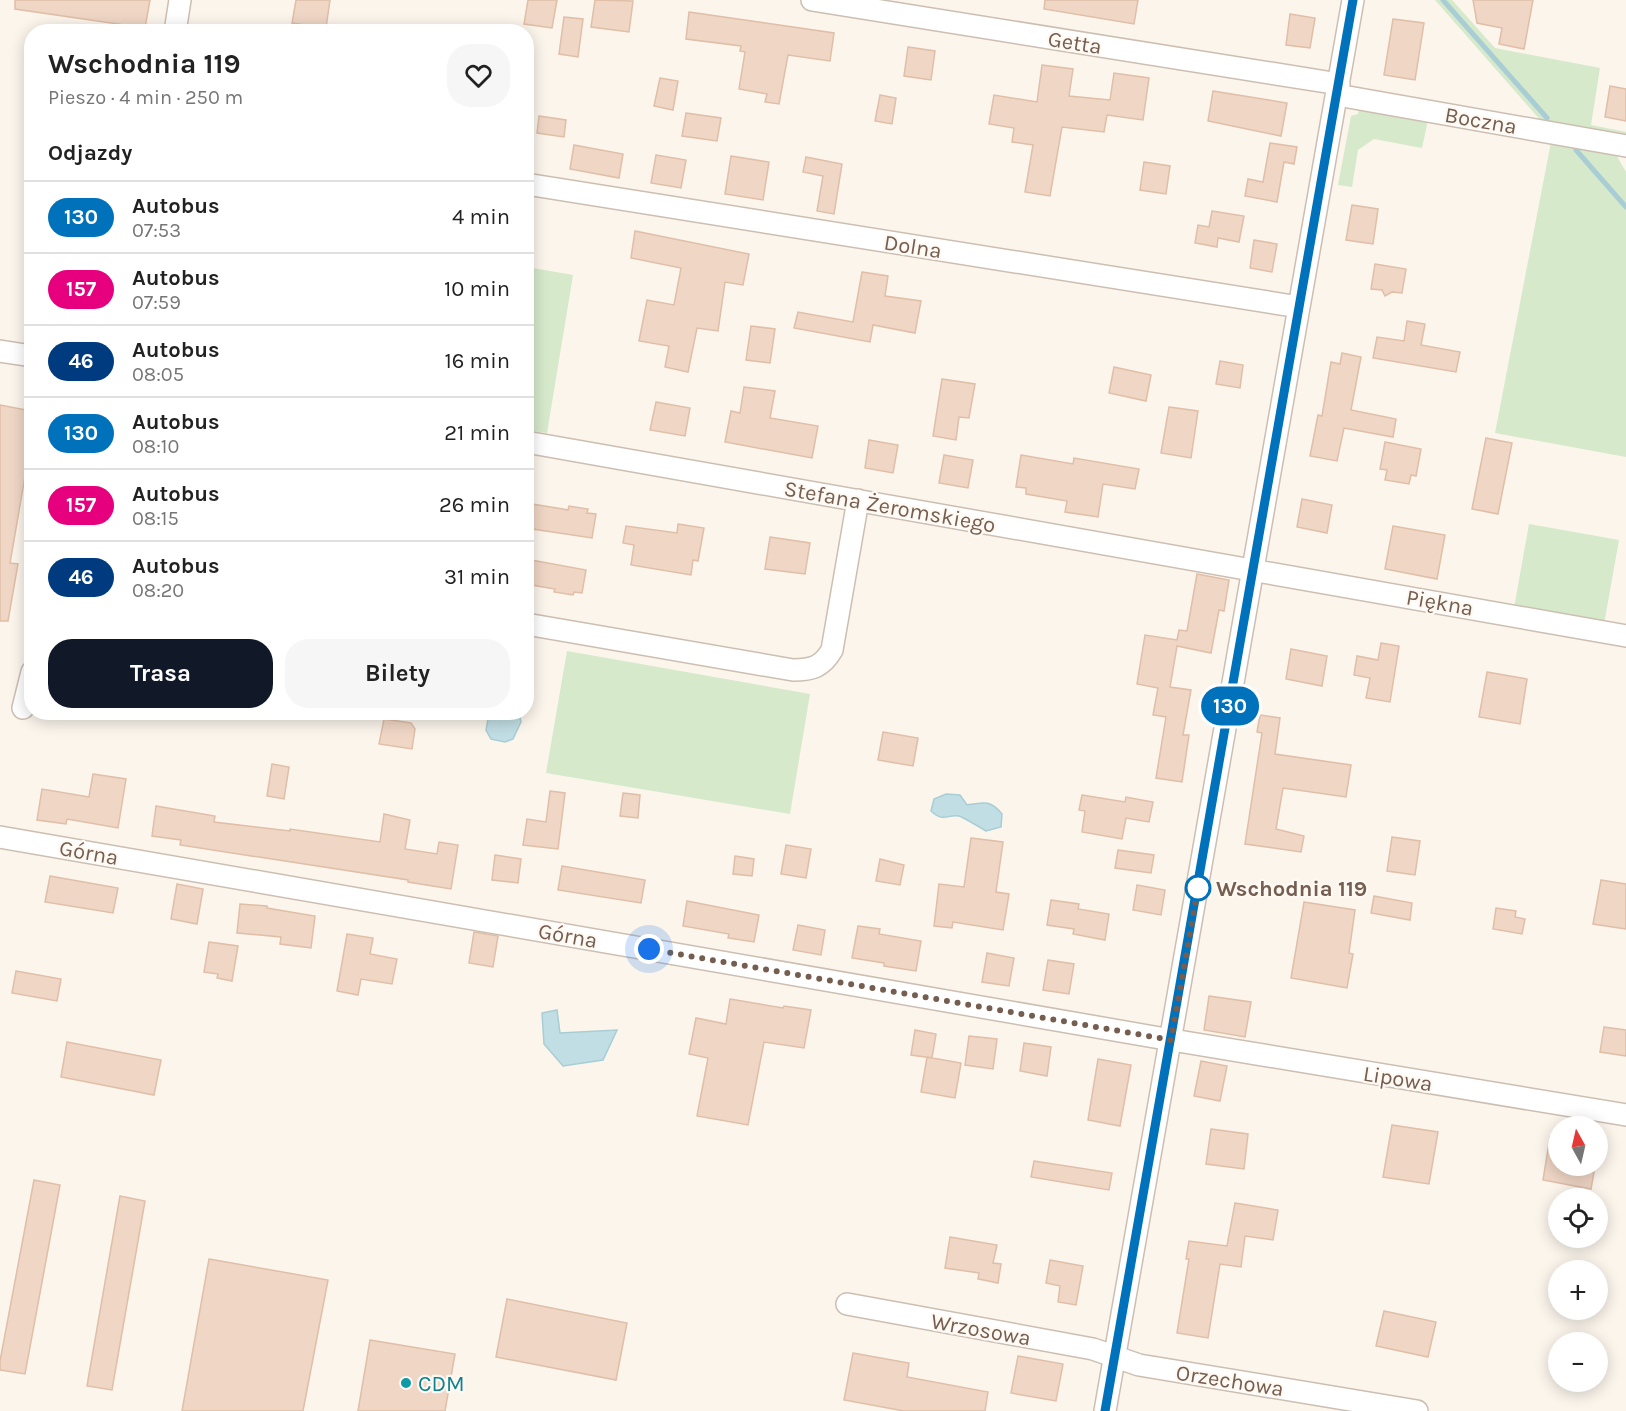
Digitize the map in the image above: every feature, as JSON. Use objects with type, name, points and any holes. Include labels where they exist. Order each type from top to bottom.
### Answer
[{"type":"street","points":[[176,24],[180,0]]},
{"type":"street","name":"Getta","points":[[812,0],[1338,89]]},
{"type":"street","points":[[1105,1411],[1353,0]]},
{"type":"street","name":"Boczna","points":[[1338,89],[1626,146]]},
{"type":"street","name":"Dolna","points":[[534,185],[1299,307]]},
{"type":"street","points":[[0,351],[24,355]]},
{"type":"street","name":"Stefana Żeromskiego","points":[[534,443],[1254,569]]},
{"type":"street","points":[[534,625],[793,670],[818,667],[826,661],[832,650],[858,500]]},
{"type":"street","name":"Piękna","points":[[1254,569],[1626,636]]},
{"type":"street","points":[[22,708],[24,701]]},
{"type":"street","name":"Górna","points":[[0,837],[1171,1040]]},
{"type":"street","name":"Lipowa","points":[[1171,1040],[1626,1115]]},
{"type":"street","name":"Wrzosowa","points":[[847,1304],[1093,1349],[1114,1357]]},
{"type":"street","name":"Orzechowa","points":[[1114,1357],[1139,1365],[1417,1411]]},
{"type":"green space","points":[[1435,0],[1452,0],[1495,48],[1600,68],[1591,125],[1626,132],[1626,139],[1357,89],[1357,87],[1542,122]]},
{"type":"green space","points":[[1359,109],[1428,120],[1422,148],[1374,139],[1358,150],[1352,187],[1338,185],[1351,116],[1358,114]]},
{"type":"green space","points":[[1551,142],[1614,151],[1626,172],[1626,457],[1495,433]]},
{"type":"green space","points":[[534,268],[573,275],[547,433],[534,431]]},
{"type":"green space","points":[[1529,524],[1619,540],[1604,624],[1514,608]]},
{"type":"green space","points":[[567,651],[810,694],[790,814],[546,773]]},
{"type":"water","points":[[488,720],[521,720],[513,739],[505,742],[491,739],[486,730]]},
{"type":"water","points":[[946,794],[960,795],[967,805],[991,804],[1002,814],[1001,827],[986,831],[959,816],[939,817],[935,815],[931,811],[934,799]]},
{"type":"water","points":[[557,1010],[560,1033],[617,1030],[603,1060],[563,1066],[544,1044],[542,1013]]},
{"type":"building","points":[[15,0],[150,0],[146,24],[118,24],[15,9]]},
{"type":"building","points":[[296,0],[330,0],[327,24],[292,23]]},
{"type":"building","points":[[528,0],[557,0],[552,28],[524,24]]},
{"type":"building","points":[[595,0],[633,1],[629,32],[591,27]]},
{"type":"building","points":[[1045,0],[1138,0],[1134,24],[1044,9]]},
{"type":"building","points":[[1473,0],[1533,0],[1524,49],[1499,44],[1502,28],[1477,23]]},
{"type":"building","points":[[689,12],[834,33],[830,61],[788,55],[779,104],[765,102],[767,94],[739,89],[745,52],[740,51],[741,46],[686,39]]},
{"type":"building","points":[[1290,14],[1315,18],[1310,48],[1286,45]]},
{"type":"building","points":[[564,17],[583,19],[578,57],[559,54]]},
{"type":"building","points":[[1393,19],[1424,23],[1415,80],[1384,75]]},
{"type":"building","points":[[908,47],[935,51],[931,80],[904,76]]},
{"type":"building","points":[[1042,65],[1073,69],[1069,96],[1110,100],[1114,73],[1149,78],[1143,120],[1107,115],[1104,132],[1062,127],[1050,196],[1025,192],[1033,145],[1012,142],[1014,128],[989,124],[994,95],[1037,102]]},
{"type":"building","points":[[660,78],[678,81],[673,110],[654,106]]},
{"type":"building","points":[[1610,86],[1626,89],[1626,121],[1605,117]]},
{"type":"building","points":[[1213,91],[1287,103],[1281,136],[1208,121]]},
{"type":"building","points":[[880,95],[896,98],[892,124],[875,121]]},
{"type":"building","points":[[686,113],[721,118],[717,141],[682,136]]},
{"type":"building","points":[[539,116],[566,120],[564,137],[537,133]]},
{"type":"building","points":[[1270,143],[1297,147],[1294,164],[1284,162],[1277,202],[1245,196],[1248,179],[1263,182]]},
{"type":"building","points":[[574,145],[623,154],[619,178],[570,169]]},
{"type":"building","points":[[656,155],[686,160],[681,188],[651,183]]},
{"type":"building","points":[[731,156],[769,162],[763,200],[725,194]]},
{"type":"building","points":[[806,157],[842,164],[834,214],[817,211],[823,176],[803,172]]},
{"type":"building","points":[[1144,162],[1170,166],[1166,194],[1140,190]]},
{"type":"building","points":[[1352,205],[1378,209],[1373,244],[1346,240]]},
{"type":"building","points":[[1212,211],[1244,216],[1239,242],[1218,238],[1217,247],[1195,243],[1198,225],[1209,227]]},
{"type":"building","points":[[635,231],[749,254],[743,285],[725,282],[718,331],[697,328],[688,372],[665,367],[669,346],[639,341],[647,300],[674,305],[681,268],[631,258]]},
{"type":"building","points":[[1254,240],[1277,244],[1272,272],[1250,268]]},
{"type":"building","points":[[1375,264],[1406,269],[1402,293],[1392,292],[1385,296],[1382,290],[1371,289]]},
{"type":"building","points":[[862,272],[888,276],[885,296],[921,301],[915,333],[873,325],[870,342],[794,328],[798,312],[853,322]]},
{"type":"building","points":[[1407,321],[1425,324],[1421,345],[1460,352],[1456,372],[1373,358],[1377,337],[1404,341]]},
{"type":"building","points":[[751,326],[775,329],[770,363],[746,360]]},
{"type":"building","points":[[1342,353],[1361,357],[1351,410],[1396,419],[1393,437],[1344,428],[1337,461],[1310,456],[1318,415],[1322,416],[1331,362],[1340,364]]},
{"type":"building","points":[[1220,361],[1243,365],[1240,388],[1216,384]]},
{"type":"building","points":[[1114,367],[1151,375],[1146,401],[1109,393]]},
{"type":"building","points":[[942,379],[975,384],[969,418],[959,417],[956,440],[933,436]]},
{"type":"building","points":[[744,387],[775,391],[770,418],[818,426],[812,458],[725,442],[731,411],[740,413]]},
{"type":"building","points":[[656,402],[690,408],[685,436],[650,430]]},
{"type":"building","points":[[0,405],[24,410],[24,482],[10,563],[18,564],[8,621],[0,621]]},
{"type":"building","points":[[1169,407],[1198,411],[1191,458],[1161,453]]},
{"type":"building","points":[[1486,438],[1512,443],[1498,514],[1472,509]]},
{"type":"building","points":[[869,440],[898,445],[893,473],[865,468]]},
{"type":"building","points":[[1385,442],[1421,449],[1416,476],[1411,475],[1409,484],[1385,480],[1387,470],[1380,469]]},
{"type":"building","points":[[944,455],[973,460],[968,488],[939,483]]},
{"type":"building","points":[[1021,455],[1073,464],[1074,458],[1139,469],[1135,489],[1103,484],[1098,517],[1065,512],[1067,501],[1026,494],[1026,488],[1016,487]]},
{"type":"building","points":[[1302,499],[1332,505],[1327,533],[1297,527]]},
{"type":"building","points":[[534,504],[568,510],[569,506],[588,509],[587,513],[596,514],[592,538],[534,529]]},
{"type":"building","points":[[678,524],[704,528],[698,561],[693,560],[691,575],[631,565],[634,545],[623,543],[626,526],[677,533]]},
{"type":"building","points":[[1393,526],[1445,535],[1437,579],[1385,569]]},
{"type":"building","points":[[770,537],[810,543],[805,574],[765,569]]},
{"type":"building","points":[[534,560],[586,570],[582,593],[574,592],[573,595],[554,592],[555,589],[534,585]]},
{"type":"building","points":[[1197,574],[1229,580],[1224,611],[1219,610],[1211,653],[1177,646],[1170,687],[1191,690],[1183,735],[1189,735],[1182,782],[1156,778],[1166,717],[1153,715],[1158,688],[1137,684],[1145,635],[1177,640],[1179,630],[1187,631]]},
{"type":"building","points":[[1381,643],[1399,646],[1390,702],[1366,698],[1370,678],[1354,675],[1357,656],[1378,660]]},
{"type":"building","points":[[1291,649],[1327,656],[1322,686],[1286,679]]},
{"type":"building","points":[[1487,672],[1527,679],[1520,724],[1479,717]]},
{"type":"building","points":[[1260,715],[1280,718],[1275,754],[1351,765],[1346,797],[1283,788],[1276,829],[1304,836],[1301,852],[1245,844],[1262,733],[1257,732]]},
{"type":"building","points":[[384,720],[411,723],[415,729],[412,749],[379,744]]},
{"type":"building","points":[[883,732],[918,738],[913,766],[878,760]]},
{"type":"building","points":[[272,764],[289,767],[284,799],[267,796]]},
{"type":"building","points":[[93,774],[126,779],[118,828],[67,819],[66,824],[37,820],[42,789],[89,797]]},
{"type":"building","points":[[550,791],[565,793],[558,849],[523,845],[527,819],[546,822]]},
{"type":"building","points":[[623,793],[640,795],[638,818],[620,816]]},
{"type":"building","points":[[1082,795],[1125,802],[1126,797],[1153,802],[1149,822],[1126,818],[1122,839],[1082,832],[1085,811],[1079,810]]},
{"type":"building","points":[[156,806],[215,816],[214,822],[290,831],[290,829],[380,842],[384,814],[410,820],[405,849],[437,854],[439,842],[458,845],[451,889],[408,882],[408,880],[180,845],[181,840],[152,836]]},
{"type":"building","points":[[1392,837],[1420,841],[1415,875],[1387,871]]},
{"type":"building","points":[[971,838],[1003,842],[996,892],[1009,894],[1003,930],[953,922],[952,928],[934,926],[939,884],[964,887]]},
{"type":"building","points":[[786,845],[811,849],[806,878],[781,874]]},
{"type":"building","points":[[1118,850],[1154,855],[1151,873],[1115,868]]},
{"type":"building","points":[[495,855],[521,859],[518,883],[492,880]]},
{"type":"building","points":[[735,856],[754,859],[752,876],[733,874]]},
{"type":"building","points":[[880,859],[904,865],[900,885],[876,881]]},
{"type":"building","points":[[562,866],[645,880],[641,903],[558,890]]},
{"type":"building","points":[[50,876],[118,888],[113,913],[45,902]]},
{"type":"building","points":[[1601,880],[1626,884],[1626,929],[1593,924]]},
{"type":"building","points":[[177,884],[203,889],[197,924],[171,919]]},
{"type":"building","points":[[1137,885],[1165,890],[1161,915],[1133,910]]},
{"type":"building","points":[[1374,896],[1412,903],[1410,920],[1371,913]]},
{"type":"building","points":[[1051,900],[1079,904],[1078,909],[1109,914],[1105,940],[1073,934],[1074,929],[1047,925]]},
{"type":"building","points":[[687,901],[759,915],[754,942],[728,938],[729,934],[683,926]]},
{"type":"building","points":[[1304,902],[1355,910],[1349,953],[1353,954],[1347,988],[1291,978]]},
{"type":"building","points":[[240,904],[267,906],[267,908],[315,916],[311,948],[280,944],[281,937],[237,933]]},
{"type":"building","points":[[1496,908],[1516,911],[1515,917],[1525,919],[1522,934],[1493,929]]},
{"type":"building","points":[[798,925],[825,930],[821,955],[793,950]]},
{"type":"building","points":[[858,926],[880,929],[879,934],[921,941],[916,971],[852,958]]},
{"type":"building","points":[[474,932],[498,936],[493,967],[469,963]]},
{"type":"building","points":[[347,934],[373,938],[370,954],[397,959],[392,984],[361,979],[358,995],[337,991]]},
{"type":"building","points":[[209,942],[238,946],[232,981],[217,978],[218,974],[204,972]]},
{"type":"building","points":[[987,953],[1014,958],[1009,986],[982,982]]},
{"type":"building","points":[[1048,960],[1074,964],[1069,994],[1043,990]]},
{"type":"building","points":[[16,971],[61,979],[57,1001],[12,993]]},
{"type":"building","points":[[1209,996],[1251,1002],[1245,1037],[1204,1030]]},
{"type":"building","points":[[730,999],[811,1010],[804,1048],[764,1042],[748,1125],[697,1116],[708,1058],[689,1054],[696,1018],[726,1024]]},
{"type":"building","points":[[1604,1027],[1626,1030],[1626,1056],[1600,1052]]},
{"type":"building","points":[[915,1030],[936,1034],[932,1058],[911,1055]]},
{"type":"building","points":[[969,1036],[997,1039],[993,1069],[965,1065]]},
{"type":"building","points":[[67,1042],[161,1060],[154,1095],[61,1077]]},
{"type":"building","points":[[1024,1043],[1051,1047],[1047,1076],[1020,1071]]},
{"type":"building","points":[[927,1057],[961,1063],[955,1098],[921,1092]]},
{"type":"building","points":[[1098,1059],[1131,1065],[1120,1126],[1088,1120]]},
{"type":"building","points":[[1201,1061],[1227,1066],[1220,1101],[1194,1096]]},
{"type":"building","points":[[1392,1125],[1438,1132],[1429,1184],[1383,1177]]},
{"type":"building","points":[[1211,1129],[1248,1134],[1244,1169],[1206,1164]]},
{"type":"building","points":[[1548,1149],[1548,1176],[1593,1176],[1591,1188],[1543,1180]]},
{"type":"building","points":[[1034,1161],[1112,1173],[1109,1190],[1031,1177]]},
{"type":"building","points":[[34,1180],[60,1185],[25,1374],[0,1370],[0,1361]]},
{"type":"building","points":[[120,1196],[145,1201],[112,1390],[87,1386]]},
{"type":"building","points":[[1235,1203],[1278,1210],[1273,1240],[1245,1236],[1241,1267],[1220,1264],[1208,1338],[1177,1333],[1189,1259],[1186,1259],[1189,1241],[1227,1246]]},
{"type":"building","points":[[950,1237],[997,1245],[993,1263],[1001,1264],[998,1283],[978,1279],[979,1273],[945,1268]]},
{"type":"building","points":[[209,1259],[328,1280],[303,1411],[182,1411]]},
{"type":"building","points":[[1050,1260],[1083,1266],[1076,1305],[1058,1302],[1060,1286],[1046,1283]]},
{"type":"building","points":[[507,1299],[627,1323],[616,1380],[496,1357]]},
{"type":"building","points":[[1384,1311],[1436,1322],[1428,1357],[1376,1346]]},
{"type":"building","name":"CDM","points":[[370,1340],[455,1354],[445,1411],[358,1411]]},
{"type":"building","points":[[853,1353],[909,1363],[907,1377],[988,1392],[985,1411],[904,1411],[844,1400]]},
{"type":"building","points":[[1018,1356],[1063,1364],[1056,1401],[1011,1393]]},
{"type":"waterway","points":[[1443,0],[1547,118]]},
{"type":"waterway","points":[[1576,150],[1626,207]]},
{"type":"bus line","name":"130","points":[[1105,1411],[1353,0]]},
{"type":"place","name":"Wschodnia 119","points":[[1198,888]]},
{"type":"place","name":"CDM","points":[[406,1383]]},
{"type":"route","points":[[649,949],[1171,1040],[1198,888]]}]
